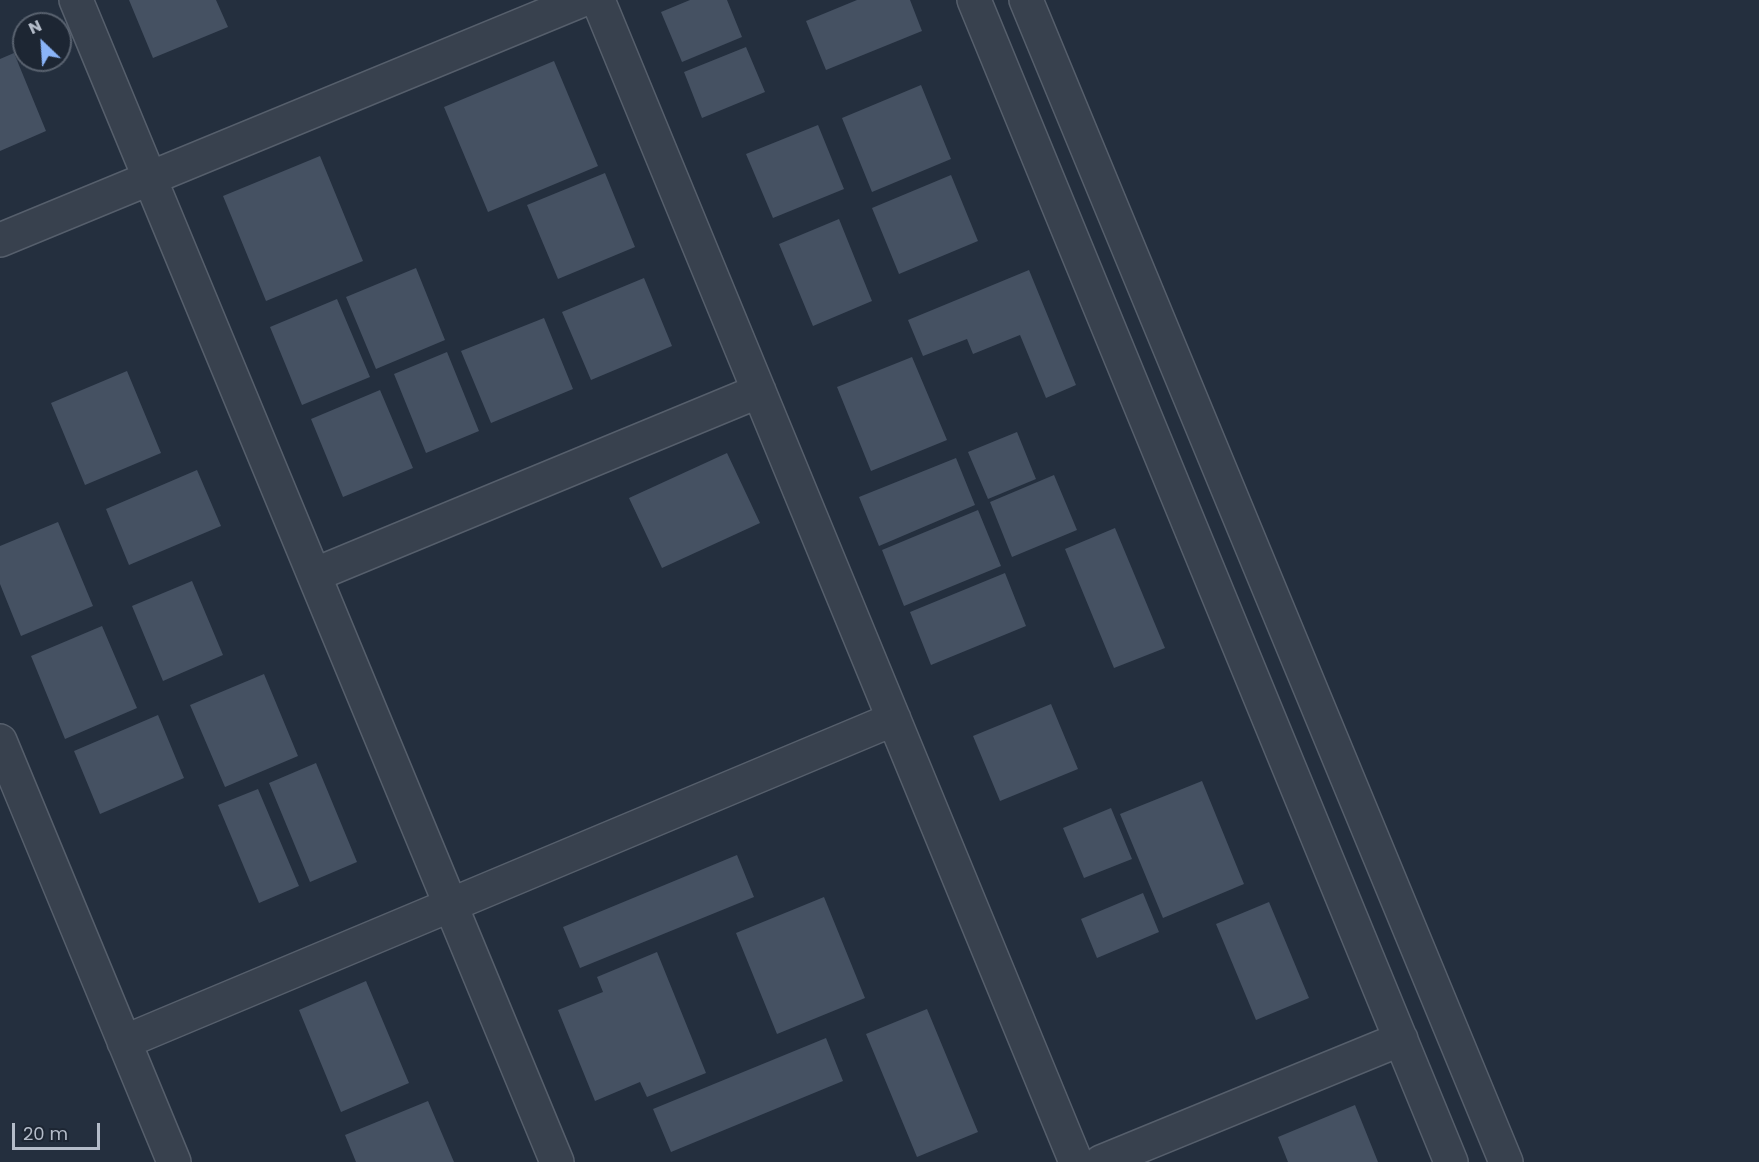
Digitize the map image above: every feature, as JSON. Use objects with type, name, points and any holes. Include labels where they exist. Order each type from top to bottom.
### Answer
[{"type":"street","points":[[76,0],[557,1162]]},
{"type":"street","points":[[0,240],[582,0]]},
{"type":"street","points":[[598,0],[1076,1162]]},
{"type":"street","points":[[974,0],[1451,1162]]},
{"type":"street","points":[[1026,0],[1506,1162]]},
{"type":"street","points":[[314,575],[759,391]]},
{"type":"street","points":[[124,1042],[894,719]]},
{"type":"street","points":[[0,741],[174,1162]]},
{"type":"street","points":[[1101,1162],[1401,1039]]},
{"type":"building","points":[[129,0],[216,0],[228,27],[153,58]]},
{"type":"building","points":[[690,0],[727,0],[742,37],[682,62],[661,12]]},
{"type":"building","points":[[857,0],[910,0],[922,31],[826,70],[806,21]]},
{"type":"building","points":[[746,47],[765,92],[702,118],[684,72]]},
{"type":"building","points":[[12,54],[12,72],[22,72],[46,131],[0,151],[0,59]]},
{"type":"building","points":[[554,61],[598,166],[488,212],[444,107]]},
{"type":"building","points":[[921,85],[951,159],[872,192],[842,118]]},
{"type":"building","points":[[818,125],[844,189],[773,218],[746,154]]},
{"type":"building","points":[[320,156],[363,261],[266,301],[223,196]]},
{"type":"building","points":[[605,173],[635,247],[558,279],[527,205]]},
{"type":"building","points":[[951,175],[978,241],[899,274],[872,208]]},
{"type":"building","points":[[839,219],[872,301],[813,326],[779,244]]},
{"type":"building","points":[[416,268],[445,340],[376,369],[346,297]]},
{"type":"building","points":[[1029,270],[1076,385],[1046,398],[1020,335],[973,354],[967,339],[923,356],[908,320]]},
{"type":"building","points":[[644,278],[672,346],[591,380],[562,312]]},
{"type":"building","points":[[337,299],[370,377],[302,405],[270,327]]},
{"type":"building","points":[[544,318],[573,389],[491,423],[461,351]]},
{"type":"building","points":[[447,352],[479,431],[426,453],[394,374]]},
{"type":"building","points":[[912,357],[947,440],[871,471],[837,387]]},
{"type":"building","points":[[127,371],[161,453],[85,485],[51,403]]},
{"type":"building","points":[[380,390],[413,468],[343,497],[311,419]]},
{"type":"building","points":[[1017,432],[1036,479],[988,499],[968,452]]},
{"type":"building","points":[[727,453],[760,523],[662,568],[629,498]]},
{"type":"building","points":[[956,458],[975,505],[879,546],[859,497]]},
{"type":"building","points":[[197,470],[221,526],[129,565],[106,509]]},
{"type":"building","points":[[1054,475],[1077,530],[1012,557],[990,502]]},
{"type":"building","points":[[978,510],[1001,566],[904,606],[882,550]]},
{"type":"building","points":[[58,522],[93,606],[21,636],[0,584],[0,546]]},
{"type":"building","points":[[1115,528],[1165,648],[1114,668],[1065,549]]},
{"type":"building","points":[[1005,573],[1026,626],[931,665],[910,612]]},
{"type":"building","points":[[192,581],[223,655],[163,681],[132,606]]},
{"type":"building","points":[[102,626],[137,708],[65,739],[31,656]]},
{"type":"building","points":[[264,674],[298,756],[225,787],[190,705]]},
{"type":"building","points":[[1051,704],[1078,769],[1000,801],[973,736]]},
{"type":"building","points":[[158,715],[184,778],[100,814],[74,751]]},
{"type":"building","points":[[316,763],[357,862],[310,882],[269,783]]},
{"type":"building","points":[[1202,781],[1244,884],[1163,918],[1120,814]]},
{"type":"building","points":[[258,789],[299,886],[259,903],[218,805]]},
{"type":"building","points":[[1111,808],[1132,859],[1084,878],[1063,828]]},
{"type":"building","points":[[737,855],[754,897],[580,968],[563,927]]},
{"type":"building","points":[[1143,893],[1159,932],[1097,958],[1081,919]]},
{"type":"building","points":[[824,897],[865,998],[777,1034],[736,933]]},
{"type":"building","points":[[1269,902],[1309,998],[1256,1020],[1216,924]]},
{"type":"building","points":[[657,952],[706,1073],[647,1097],[640,1082],[595,1101],[558,1010],[603,992],[597,977]]},
{"type":"building","points":[[366,981],[409,1083],[341,1112],[299,1010]]},
{"type":"building","points":[[927,1009],[978,1132],[917,1157],[866,1034]]},
{"type":"building","points":[[826,1038],[843,1081],[671,1152],[653,1109]]},
{"type":"building","points":[[428,1101],[454,1162],[356,1162],[345,1135]]},
{"type":"building","points":[[1355,1105],[1378,1162],[1288,1162],[1278,1137]]}]
